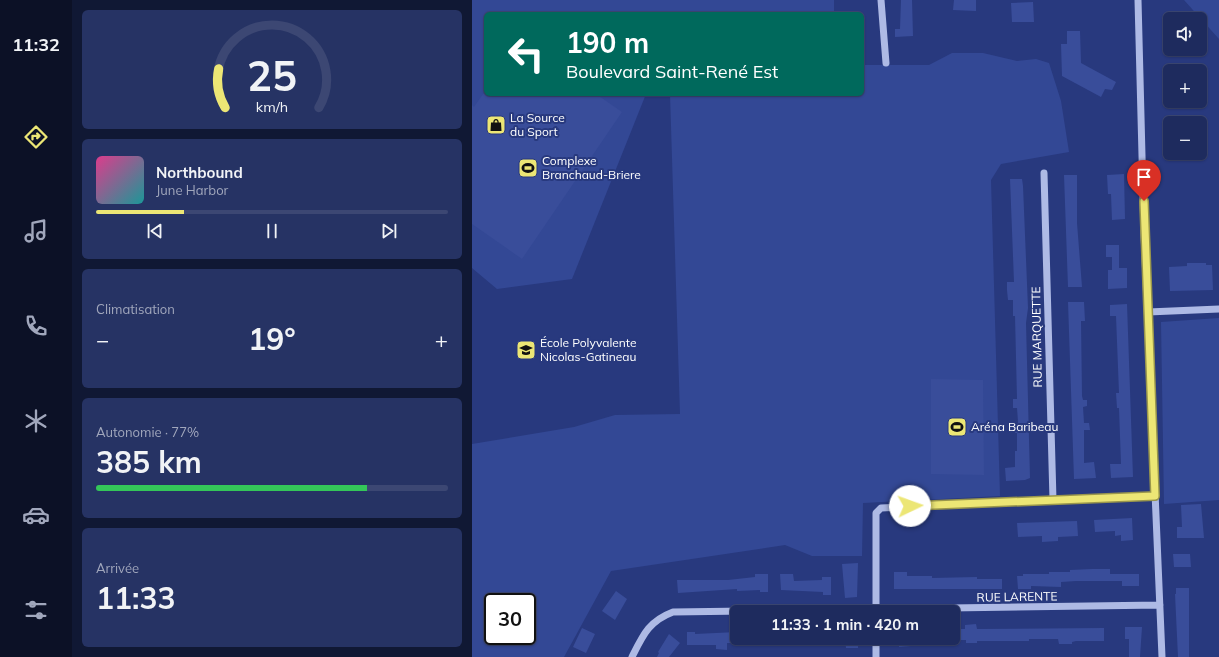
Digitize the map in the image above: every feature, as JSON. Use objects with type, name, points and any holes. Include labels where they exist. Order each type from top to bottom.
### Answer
[{"type":"street","points":[[881,0],[886,63]]},
{"type":"street","points":[[1138,0],[1141,143],[1144,168],[1148,312],[1162,657]]},
{"type":"street","name":"RUE MARQUETTE","points":[[1044,173],[1053,500]]},
{"type":"street","points":[[1148,312],[1219,309]]},
{"type":"street","points":[[876,605],[876,513],[881,508],[1155,496]]},
{"type":"street","name":"RUE LARENTE","points":[[960,609],[1160,605]]},
{"type":"street","name":"RUE LARENTE","points":[[632,657],[647,628],[664,616],[673,612],[730,612]]},
{"type":"street","points":[[876,645],[876,657]]},
{"type":"shaded area","points":[[472,0],[834,0],[834,12],[484,12],[484,96],[645,96],[572,279],[497,289],[472,268]]},
{"type":"shaded area","points":[[1184,0],[1219,0],[1219,39],[1207,26],[1207,12],[1195,12]]},
{"type":"shaded area","points":[[952,53],[983,53],[1017,61],[1036,59],[1049,63],[1061,101],[1069,152],[1001,164],[991,180],[1000,496],[863,503],[862,556],[812,556],[785,545],[611,571],[564,657],[472,657],[472,444],[574,427],[615,415],[680,414],[670,96],[864,96],[864,65],[929,65]]},
{"type":"shaded area","points":[[1219,318],[1219,500],[1164,504],[1161,322]]},
{"type":"building","points":[[901,0],[912,0],[913,36],[895,37],[895,29],[900,29]]},
{"type":"building","points":[[954,0],[976,0],[976,11],[953,10]]},
{"type":"building","points":[[1033,2],[1034,22],[1012,22],[1011,3]]},
{"type":"building","points":[[1067,31],[1080,31],[1081,63],[1116,82],[1112,90],[1105,89],[1101,97],[1062,76],[1061,44],[1067,44]]},
{"type":"building","name":"Complexe Branchaud-Briere","points":[[483,94],[484,96],[599,96],[622,112],[522,259],[472,224],[472,105],[474,107]]},
{"type":"building","points":[[1124,174],[1125,219],[1112,220],[1111,194],[1108,194],[1107,175]]},
{"type":"building","points":[[1064,175],[1077,175],[1077,223],[1082,287],[1068,287]]},
{"type":"building","points":[[1010,179],[1022,179],[1023,186],[1028,308],[1026,323],[1030,478],[1025,480],[1006,481],[1005,468],[1015,467],[1017,433],[1015,433],[1014,426],[1017,426],[1018,422],[1017,408],[1013,408],[1013,399],[1017,399],[1015,316],[1013,316],[1013,300],[1008,300],[1007,290],[1007,282],[1014,282]]},
{"type":"building","points":[[1106,245],[1119,245],[1119,268],[1127,268],[1127,288],[1108,289],[1108,270],[1112,270],[1112,257],[1106,257]]},
{"type":"building","points":[[1187,263],[1206,263],[1206,265],[1212,265],[1213,290],[1170,291],[1169,267],[1187,266]]},
{"type":"building","points":[[1068,302],[1084,302],[1085,321],[1081,321],[1082,396],[1083,400],[1087,400],[1087,406],[1083,407],[1084,423],[1089,423],[1090,430],[1084,430],[1084,463],[1094,462],[1096,478],[1074,479]]},
{"type":"building","points":[[1127,304],[1133,477],[1111,478],[1110,464],[1121,464],[1119,408],[1117,408],[1116,393],[1119,393],[1116,316],[1110,316],[1110,305]]},
{"type":"building","name":"Aréna Baribeau","points":[[931,379],[983,380],[984,475],[931,474]]},
{"type":"building","points":[[1201,504],[1204,538],[1177,538],[1177,527],[1182,527],[1181,505]]},
{"type":"building","points":[[1132,518],[1133,540],[1121,541],[1121,535],[1115,536],[1115,531],[1095,532],[1094,520]]},
{"type":"building","points":[[1077,521],[1078,536],[1058,537],[1058,541],[1042,542],[1042,536],[1018,537],[1017,523]]},
{"type":"building","points":[[1173,554],[1190,554],[1191,567],[1174,567]]},
{"type":"building","points":[[858,563],[857,597],[845,598],[842,564]]},
{"type":"building","points":[[1110,569],[1110,574],[1139,574],[1139,586],[1122,586],[1122,581],[1076,581],[1061,582],[1061,587],[1031,586],[1031,589],[1018,589],[1017,576],[1023,576],[1023,574],[1049,574],[1049,572],[1070,572],[1070,570]]},
{"type":"building","points":[[894,572],[907,572],[907,576],[932,576],[932,578],[977,577],[977,579],[1002,579],[1002,589],[894,589]]},
{"type":"building","points":[[755,574],[768,574],[768,592],[760,592],[760,590],[737,591],[737,589],[678,593],[677,580],[728,580],[755,577]]},
{"type":"building","points":[[780,574],[793,574],[794,581],[822,580],[822,577],[831,577],[831,595],[823,595],[823,592],[781,590]]},
{"type":"building","points":[[1176,588],[1189,588],[1189,657],[1178,657]]},
{"type":"building","points":[[616,591],[627,599],[615,620],[602,611]]},
{"type":"building","points":[[976,624],[977,629],[1104,628],[1104,641],[1076,641],[1072,642],[1072,644],[1059,644],[1058,639],[1029,639],[1029,641],[977,641],[977,643],[966,643],[966,640],[960,640],[960,629],[965,629],[965,625]]},
{"type":"building","points":[[1125,627],[1142,627],[1140,657],[1129,657],[1129,639],[1125,639]]},
{"type":"building","points":[[582,628],[595,634],[586,653],[573,647]]},
{"type":"building","points":[[687,632],[695,632],[695,634],[730,632],[730,643],[727,643],[727,650],[716,649],[716,645],[687,645]]},
{"type":"building","points":[[669,634],[680,643],[669,657],[657,657],[658,652]]},
{"type":"building","points":[[846,645],[858,645],[858,648],[846,648]]},
{"type":"building","points":[[899,645],[923,645],[899,647]]},
{"type":"place","name":"La Source du Sport","points":[[496,125]]},
{"type":"place","name":"Complexe Branchaud-Briere","points":[[528,168]]},
{"type":"place","name":"École Polyvalente Nicolas-Gatineau","points":[[526,350]]},
{"type":"place","name":"Aréna Baribeau","points":[[957,427]]},
{"type":"route","points":[[910,506],[1155,496],[1144,201]]}]
